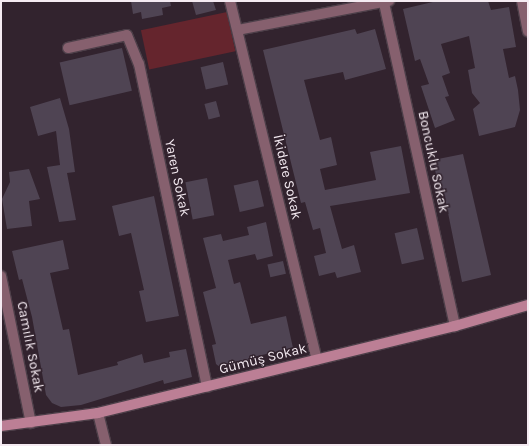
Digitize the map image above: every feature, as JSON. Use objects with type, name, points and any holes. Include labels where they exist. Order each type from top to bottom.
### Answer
[{"type":"street","name":"İkidere Sokak","points":[[230,1],[317,360]]},
{"type":"street","points":[[522,1],[528,31]]},
{"type":"street","points":[[238,30],[387,2]]},
{"type":"street","name":"Boncuklu Sokak","points":[[387,2],[455,326]]},
{"type":"street","name":"Yaren Sokak","points":[[68,48],[127,35],[139,64],[207,387]]},
{"type":"street","name":"Camılık Sokak","points":[[1,276],[31,424]]},
{"type":"street","name":"Gümüş Sokak","points":[[1,426],[31,424],[98,413],[455,326],[528,305]]},
{"type":"street","points":[[98,413],[106,445]]},
{"type":"shaded area","points":[[227,12],[235,51],[149,69],[141,30]]},
{"type":"building","points":[[131,1],[170,1],[171,6],[162,8],[163,15],[142,19],[141,12],[133,14]]},
{"type":"building","points":[[192,1],[213,1],[216,10],[196,15]]},
{"type":"building","points":[[437,1],[488,1],[491,10],[509,7],[516,47],[503,49],[509,78],[515,76],[518,90],[520,110],[515,127],[479,136],[473,109],[480,103],[472,93],[468,70],[475,68],[469,36],[441,44],[450,73],[442,76],[449,96],[445,97],[455,120],[435,128],[421,86],[429,84],[420,59],[415,61],[403,9]]},
{"type":"building","points":[[355,29],[357,34],[375,29],[386,69],[345,80],[343,72],[304,80],[320,140],[331,137],[337,165],[320,169],[325,190],[376,180],[370,152],[401,146],[410,193],[330,206],[342,249],[354,245],[361,272],[337,278],[335,272],[319,276],[314,256],[326,253],[320,228],[313,230],[305,202],[301,203],[263,50]]},
{"type":"building","points":[[122,48],[132,91],[70,105],[60,62]]},
{"type":"building","points":[[223,62],[228,84],[206,90],[201,67]]},
{"type":"building","points":[[60,98],[69,129],[75,172],[67,173],[76,220],[59,222],[47,167],[60,165],[56,131],[38,136],[30,107]]},
{"type":"building","points":[[216,101],[220,116],[209,120],[204,104]]},
{"type":"building","points":[[463,154],[491,275],[462,282],[443,188],[439,189],[433,160]]},
{"type":"building","points":[[29,169],[40,199],[29,201],[32,226],[7,229],[2,199],[10,182],[9,172]]},
{"type":"building","points":[[207,178],[214,215],[193,219],[185,182]]},
{"type":"building","points":[[258,180],[264,206],[240,212],[234,186]]},
{"type":"building","points":[[154,196],[179,316],[146,322],[139,291],[144,290],[131,233],[119,236],[112,206]]},
{"type":"building","points":[[266,222],[273,256],[257,260],[255,254],[228,260],[234,284],[240,282],[251,324],[286,316],[293,348],[249,358],[249,362],[221,368],[216,364],[212,345],[216,344],[203,292],[216,288],[203,238],[221,234],[223,241],[249,235],[247,227]]},
{"type":"building","points":[[417,228],[424,259],[402,264],[395,233]]},
{"type":"building","points":[[63,240],[69,269],[50,273],[63,330],[69,329],[78,375],[118,365],[117,362],[142,354],[144,363],[170,357],[169,352],[186,349],[192,377],[164,384],[163,380],[81,405],[61,407],[52,403],[46,395],[32,317],[22,279],[19,280],[12,251]]},
{"type":"building","points":[[283,261],[286,274],[270,277],[267,265]]}]
